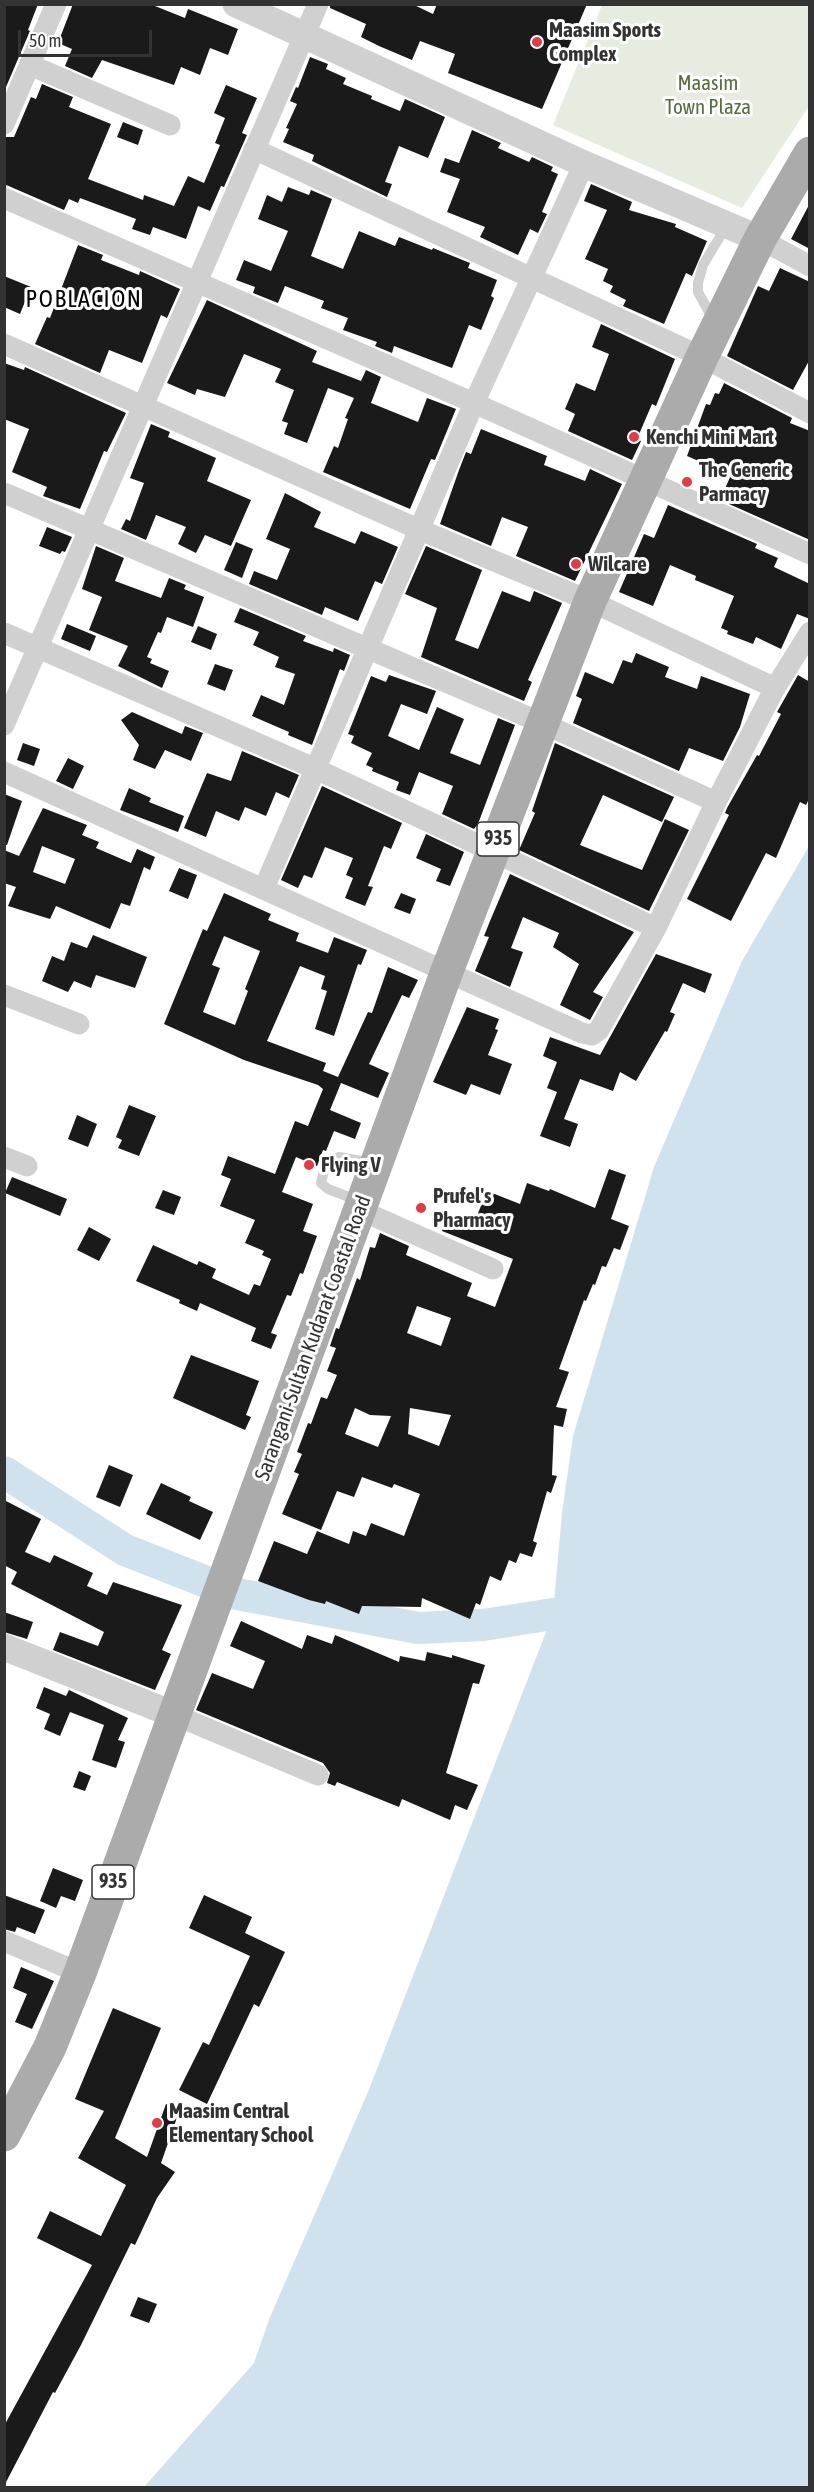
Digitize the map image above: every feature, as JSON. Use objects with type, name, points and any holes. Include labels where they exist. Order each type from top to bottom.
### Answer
[{"type":"main road","name":"Sarangani-Sultan Kudarat Coastal Road","points":[[4,2135],[50,2047],[80,1972],[447,971],[590,602],[702,357],[760,239],[810,153]]},
{"type":"street","points":[[4,124],[56,4]]},
{"type":"street","points":[[236,4],[584,164],[760,239],[810,266]]},
{"type":"street","points":[[4,725],[318,4]]},
{"type":"street","points":[[30,65],[170,125]]},
{"type":"street","points":[[254,149],[702,357],[810,413]]},
{"type":"street","points":[[264,888],[418,529],[530,277],[584,164]]},
{"type":"street","points":[[4,198],[196,280],[810,554]]},
{"type":"street","points":[[4,344],[418,529],[590,602],[776,688]]},
{"type":"street","points":[[4,493],[542,723],[716,802]]},
{"type":"street","points":[[4,772],[582,1033],[595,1034],[656,928],[716,802],[776,688],[810,632]]},
{"type":"street","points":[[4,633],[316,769],[494,850],[656,928]]},
{"type":"street","points":[[4,995],[79,1024]]},
{"type":"street","points":[[4,1157],[27,1166]]},
{"type":"street","points":[[361,1206],[493,1269]]},
{"type":"street","points":[[4,1647],[318,1775]]},
{"type":"street","points":[[4,1941],[80,1972]]},
{"type":"lane","points":[[717,327],[698,292],[698,283],[703,266],[727,225]]},
{"type":"lane","points":[[361,1206],[321,1183],[324,1171],[333,1159],[339,1157],[377,1164]]},
{"type":"green space","name":"Maasim Town Plaza","points":[[602,5],[809,5],[809,106],[742,208],[553,125]]},
{"type":"water","points":[[809,846],[809,2487],[144,2487],[254,2363],[270,2317],[368,2092],[553,1614],[562,1513],[573,1436],[654,1167],[742,961]]},
{"type":"building","points":[[4,4],[38,4],[28,30],[30,31],[6,87]]},
{"type":"building","points":[[73,4],[150,4],[185,18],[188,9],[238,29],[228,55],[210,48],[200,75],[181,67],[174,85],[102,60],[92,78],[65,66],[72,49],[58,43]]},
{"type":"building","points":[[330,4],[412,4],[433,14],[437,4],[587,4],[542,109],[448,73],[455,54],[420,41],[412,60],[379,46],[361,37],[366,24],[330,8]]},
{"type":"building","points":[[310,57],[328,64],[326,69],[346,78],[343,84],[372,96],[371,99],[400,111],[405,99],[445,117],[428,158],[399,146],[385,182],[392,184],[387,197],[312,161],[314,155],[283,142],[289,129],[286,128],[297,104],[290,101],[296,87],[298,88]]},
{"type":"building","points":[[42,84],[73,97],[69,107],[111,124],[88,179],[143,200],[144,195],[174,206],[188,176],[204,183],[220,145],[215,143],[225,118],[214,113],[226,85],[257,98],[242,133],[247,135],[224,187],[221,186],[210,211],[198,206],[186,239],[153,227],[150,235],[132,229],[136,219],[80,198],[78,203],[69,199],[64,210],[4,184],[4,137],[14,137],[31,97],[36,99]]},
{"type":"building","points":[[123,122],[143,130],[138,145],[117,137]]},
{"type":"building","points":[[472,130],[501,143],[498,148],[529,162],[532,157],[553,167],[551,171],[558,174],[542,212],[547,214],[538,233],[530,229],[518,255],[480,237],[485,227],[447,212],[460,179],[440,172],[445,158],[459,163]]},
{"type":"building","points":[[591,184],[632,202],[629,210],[676,224],[675,227],[707,241],[692,276],[686,273],[664,324],[623,306],[626,300],[610,292],[613,286],[603,281],[608,269],[585,259],[607,210],[584,201]]},
{"type":"building","points":[[288,187],[309,195],[311,190],[332,199],[311,256],[343,269],[359,231],[395,246],[399,237],[432,250],[433,248],[470,263],[468,268],[497,280],[491,296],[494,298],[481,330],[469,325],[452,368],[394,346],[392,353],[375,346],[377,342],[343,330],[348,318],[321,308],[324,301],[285,286],[278,303],[253,293],[255,287],[236,280],[244,260],[271,271],[288,231],[258,219],[267,195],[282,202]]},
{"type":"building","points":[[810,203],[810,249],[791,239]]},
{"type":"building","points":[[78,245],[103,255],[101,260],[139,275],[140,271],[180,289],[167,318],[161,315],[142,363],[109,350],[100,373],[35,344],[47,317],[50,318]]},
{"type":"building","points":[[780,268],[810,282],[810,359],[793,390],[727,356],[758,286],[769,291]]},
{"type":"building","points":[[4,276],[31,287],[20,314],[4,307]]},
{"type":"building","points":[[207,300],[317,351],[312,362],[361,381],[366,370],[381,377],[371,403],[418,422],[427,398],[456,409],[435,460],[431,459],[410,509],[323,472],[334,446],[338,448],[348,419],[345,418],[354,398],[328,388],[307,443],[284,434],[288,423],[282,421],[294,390],[275,382],[281,369],[244,354],[225,397],[197,389],[195,395],[167,383]]},
{"type":"building","points":[[601,324],[675,359],[656,406],[652,404],[637,439],[641,441],[632,460],[568,431],[575,414],[565,409],[576,383],[595,391],[609,354],[592,347]]},
{"type":"building","points":[[4,363],[24,370],[25,367],[126,413],[107,452],[104,451],[80,509],[43,496],[47,487],[12,472],[29,429],[4,419]]},
{"type":"building","points":[[724,383],[792,418],[790,423],[810,431],[810,540],[720,500],[731,475],[687,456],[706,404],[710,405],[715,393],[719,394]]},
{"type":"building","points":[[151,424],[170,432],[168,437],[216,458],[207,481],[251,500],[231,546],[205,535],[196,553],[178,544],[186,527],[156,515],[146,540],[121,529],[126,519],[130,521],[144,483],[130,478]]},
{"type":"building","points":[[481,429],[547,456],[544,465],[585,481],[590,469],[622,484],[575,581],[516,556],[528,527],[502,517],[491,546],[440,524],[466,452],[471,454]]},
{"type":"building","points":[[285,493],[321,512],[314,527],[355,544],[361,531],[398,547],[382,584],[375,581],[358,621],[325,607],[322,615],[249,584],[254,571],[277,580],[290,549],[266,539]]},
{"type":"building","points":[[668,505],[757,544],[755,548],[778,558],[774,567],[810,584],[810,619],[797,614],[781,649],[756,637],[753,644],[727,634],[728,631],[721,628],[734,596],[695,580],[696,576],[670,565],[653,606],[619,592],[644,534],[654,538]]},
{"type":"building","points":[[47,527],[72,537],[65,552],[62,551],[60,554],[39,546]]},
{"type":"building","points":[[236,542],[253,549],[242,578],[224,570]]},
{"type":"building","points":[[96,546],[124,558],[115,581],[161,598],[169,578],[186,585],[184,589],[204,597],[193,627],[167,617],[161,633],[158,632],[147,657],[152,659],[150,663],[169,671],[162,688],[118,666],[128,646],[89,630],[102,597],[82,589]]},
{"type":"building","points":[[426,546],[482,570],[455,640],[478,649],[502,591],[530,602],[534,591],[562,603],[528,680],[532,682],[524,701],[421,657],[437,608],[405,594]]},
{"type":"building","points":[[240,608],[306,636],[303,641],[333,652],[334,648],[350,655],[344,671],[340,669],[312,745],[252,716],[261,695],[284,705],[295,674],[275,667],[279,657],[253,645],[259,632],[234,622]]},
{"type":"building","points":[[67,624],[96,636],[90,651],[61,639]]},
{"type":"building","points":[[198,626],[217,634],[211,650],[191,642]]},
{"type":"building","points":[[636,653],[669,667],[665,677],[697,689],[701,676],[750,694],[740,727],[723,761],[689,748],[679,771],[573,723],[582,699],[576,696],[585,672],[613,684],[623,660],[632,663]]},
{"type":"building","points":[[215,664],[233,670],[225,691],[207,684]]},
{"type":"building","points":[[389,675],[436,691],[427,714],[401,704],[388,736],[419,750],[437,707],[464,719],[450,753],[480,765],[498,718],[515,725],[478,824],[474,829],[442,814],[453,786],[419,772],[410,795],[396,790],[399,782],[372,771],[373,768],[366,765],[372,753],[351,743],[354,736],[348,734],[371,676],[386,682]]},
{"type":"building","points":[[798,675],[810,682],[810,797],[806,805],[800,802],[776,858],[766,853],[731,921],[687,899],[729,815],[725,813],[727,808],[757,755],[759,756],[781,714],[777,712]]},
{"type":"building","points":[[132,712],[182,734],[185,726],[203,733],[191,761],[165,750],[155,769],[133,760],[139,745],[121,720]]},
{"type":"building","points":[[23,743],[40,749],[34,766],[17,760]]},
{"type":"building","points":[[555,743],[674,797],[662,822],[603,795],[580,845],[642,870],[665,819],[689,830],[649,911],[519,850],[535,813],[532,811]]},
{"type":"building","points":[[242,751],[299,775],[289,798],[276,792],[266,816],[245,807],[239,821],[216,811],[206,837],[184,828],[207,773],[231,781]]},
{"type":"building","points":[[68,758],[84,766],[73,789],[56,781]]},
{"type":"building","points":[[322,786],[402,823],[391,849],[384,846],[368,886],[373,887],[365,906],[345,898],[353,878],[346,875],[353,858],[325,847],[312,878],[304,875],[298,888],[281,880]]},
{"type":"building","points":[[129,788],[151,798],[149,802],[184,816],[178,832],[120,810]]},
{"type":"building","points":[[4,794],[22,801],[7,845],[4,845]]},
{"type":"building","points":[[43,808],[87,825],[82,835],[99,842],[96,848],[131,863],[137,849],[155,857],[150,870],[144,867],[130,906],[121,903],[110,929],[56,906],[50,919],[8,906],[16,887],[4,883],[4,850],[19,856]],"holes":[[[42,846],[75,859],[65,884],[33,872]]]},
{"type":"building","points":[[426,834],[464,852],[450,886],[436,881],[441,869],[416,858]]},
{"type":"building","points":[[179,868],[197,875],[188,899],[169,891]]},
{"type":"building","points":[[510,874],[634,932],[593,992],[603,997],[590,1020],[560,1005],[579,964],[553,947],[559,933],[523,917],[511,948],[523,952],[510,987],[475,971],[489,937],[484,936]]},
{"type":"building","points":[[224,893],[271,914],[268,920],[299,933],[296,941],[328,953],[334,937],[367,950],[361,965],[358,964],[334,1036],[315,1029],[327,991],[321,989],[325,976],[300,966],[267,1041],[326,1063],[323,1071],[338,1077],[368,1012],[372,1013],[388,967],[418,980],[409,998],[402,995],[369,1064],[389,1073],[378,1098],[341,1083],[330,1110],[361,1123],[355,1139],[334,1131],[317,1166],[296,1157],[282,1192],[313,1204],[303,1231],[317,1236],[303,1274],[300,1273],[291,1296],[287,1295],[271,1333],[277,1335],[271,1349],[251,1341],[256,1328],[200,1303],[197,1311],[179,1303],[180,1300],[136,1281],[153,1245],[197,1265],[199,1261],[216,1269],[212,1278],[249,1295],[254,1284],[260,1286],[271,1259],[262,1255],[264,1251],[245,1243],[255,1220],[220,1206],[231,1179],[221,1175],[228,1156],[275,1174],[295,1121],[308,1126],[323,1089],[318,1085],[244,1060],[164,1024],[203,929],[207,931]],"holes":[[[224,936],[260,951],[245,989],[248,991],[235,1025],[203,1012],[220,968],[212,965]]]},
{"type":"building","points":[[401,893],[416,899],[410,914],[394,908]]},
{"type":"building","points":[[93,935],[147,957],[135,988],[96,975],[91,988],[74,981],[68,992],[42,981],[52,956],[64,961],[71,942],[87,948]]},
{"type":"building","points":[[656,954],[712,974],[705,993],[683,983],[670,1012],[675,1014],[667,1032],[665,1031],[636,1081],[620,1072],[613,1091],[580,1079],[564,1119],[578,1124],[570,1147],[540,1136],[557,1092],[547,1088],[557,1062],[543,1056],[550,1037],[600,1055]]},
{"type":"building","points":[[467,1007],[499,1019],[495,1029],[498,1030],[488,1055],[512,1064],[500,1095],[471,1084],[466,1095],[433,1082]]},
{"type":"building","points":[[129,1105],[156,1116],[139,1156],[118,1148],[122,1140],[116,1137]]},
{"type":"building","points":[[77,1115],[97,1124],[88,1147],[68,1139]]},
{"type":"building","points":[[609,1169],[626,1175],[611,1219],[629,1226],[620,1250],[614,1248],[606,1267],[602,1266],[595,1285],[593,1284],[586,1301],[584,1300],[559,1369],[569,1372],[556,1407],[567,1409],[563,1427],[554,1425],[552,1475],[557,1476],[551,1493],[547,1491],[533,1541],[537,1543],[532,1557],[520,1553],[516,1563],[509,1560],[501,1581],[490,1576],[480,1605],[476,1603],[470,1619],[422,1598],[421,1607],[362,1606],[359,1614],[326,1601],[325,1604],[309,1600],[258,1581],[274,1541],[307,1554],[317,1531],[349,1544],[353,1531],[366,1536],[371,1523],[404,1536],[420,1494],[394,1484],[392,1488],[362,1477],[354,1497],[337,1491],[321,1530],[282,1514],[299,1474],[294,1472],[302,1454],[297,1452],[308,1423],[311,1424],[321,1397],[327,1399],[337,1375],[327,1371],[336,1348],[330,1346],[336,1328],[339,1329],[357,1278],[360,1280],[370,1247],[375,1248],[380,1233],[409,1246],[406,1255],[472,1283],[467,1296],[495,1307],[513,1259],[442,1231],[449,1213],[474,1223],[487,1191],[520,1204],[527,1183],[549,1191],[550,1189],[595,1208]],"holes":[[[417,1306],[451,1318],[441,1346],[407,1333]],[[355,1408],[370,1415],[391,1416],[378,1447],[345,1434]],[[410,1408],[451,1415],[439,1446],[408,1434]]]},
{"type":"building","points":[[12,1177],[67,1199],[60,1216],[5,1193]]},
{"type":"building","points":[[163,1190],[181,1197],[174,1215],[155,1208]]},
{"type":"building","points":[[89,1227],[111,1239],[99,1261],[77,1250]]},
{"type":"building","points":[[191,1355],[259,1381],[246,1415],[251,1417],[245,1430],[173,1398]]},
{"type":"building","points":[[109,1465],[133,1475],[120,1507],[96,1497]]},
{"type":"building","points":[[161,1483],[191,1497],[189,1501],[213,1512],[200,1540],[146,1514]]},
{"type":"building","points":[[4,1500],[41,1519],[25,1552],[50,1563],[54,1555],[93,1573],[87,1586],[107,1595],[113,1582],[182,1605],[162,1650],[171,1654],[155,1690],[53,1650],[60,1632],[98,1646],[104,1632],[11,1584],[17,1572],[4,1565]]},
{"type":"building","points":[[4,1612],[33,1622],[27,1639],[4,1632]]},
{"type":"building","points":[[241,1621],[302,1649],[307,1635],[332,1644],[335,1635],[399,1662],[400,1656],[425,1661],[427,1652],[452,1658],[452,1655],[485,1665],[479,1684],[473,1683],[446,1773],[478,1785],[467,1810],[455,1805],[450,1820],[402,1799],[399,1807],[337,1782],[335,1786],[327,1783],[330,1773],[323,1763],[196,1710],[212,1673],[253,1689],[265,1661],[230,1646]]},
{"type":"building","points":[[44,1687],[66,1696],[69,1690],[128,1718],[118,1740],[125,1742],[116,1768],[92,1760],[104,1725],[70,1712],[60,1736],[44,1729],[50,1714],[36,1708]]},
{"type":"building","points":[[79,1771],[91,1776],[85,1791],[73,1787]]},
{"type":"building","points":[[53,1868],[83,1880],[75,1901],[61,1896],[56,1908],[40,1901]]},
{"type":"building","points":[[4,1895],[45,1910],[35,1934],[17,1927],[15,1932],[4,1929]]},
{"type":"building","points":[[204,1895],[252,1917],[245,1933],[285,1952],[259,2007],[254,2004],[207,2104],[179,2090],[203,2042],[209,2045],[250,1956],[189,1928]]},
{"type":"building","points":[[21,1967],[54,1981],[32,2029],[15,2022],[27,1994],[13,1988]]},
{"type":"building","points":[[113,2008],[161,2028],[115,2138],[147,2157],[166,2104],[180,2109],[161,2163],[175,2172],[157,2198],[135,2245],[131,2243],[81,2345],[55,2393],[53,2392],[4,2486],[4,2426],[92,2265],[37,2238],[50,2211],[101,2236],[126,2185],[78,2158],[104,2111],[75,2099]]},
{"type":"building","points":[[138,2297],[157,2304],[149,2323],[130,2316]]},
{"type":"waterway","points":[[4,1472],[125,1550],[237,1594],[418,1628],[483,1625],[553,1614]]},
{"type":"place","name":"Maasim Sports Complex","points":[[537,42]]},
{"type":"place","name":"Kenchi Mini Mart","points":[[634,437]]},
{"type":"place","name":"The Generic Parmacy","points":[[687,482]]},
{"type":"place","name":"Wilcare","points":[[576,564]]},
{"type":"place","name":"Flying V","points":[[309,1165]]},
{"type":"place","name":"Prufel's Pharmacy","points":[[421,1208]]},
{"type":"place","name":"Maasim Central Elementary School","points":[[157,2123]]},
{"type":"district","name":"POBLACION","points":[[84,299]]}]
